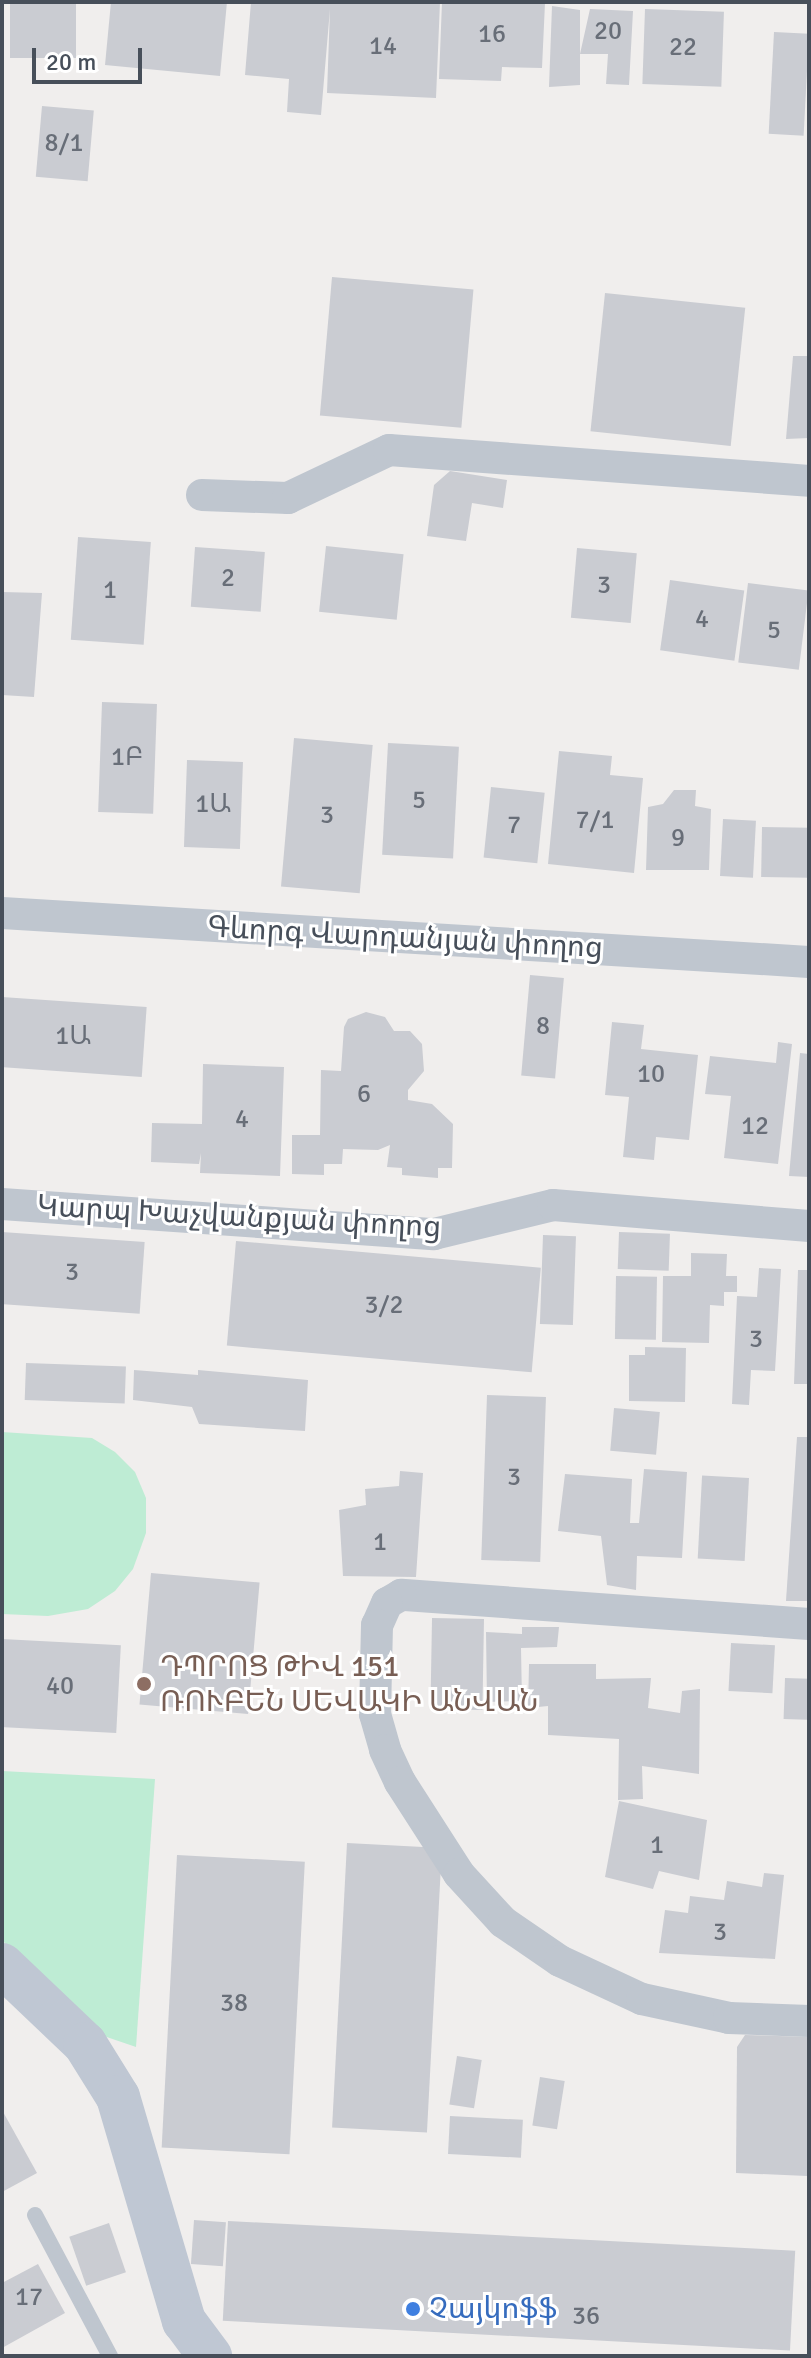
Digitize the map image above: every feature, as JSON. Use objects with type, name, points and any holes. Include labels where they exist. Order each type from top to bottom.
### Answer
[{"type":"street","points":[[202,495],[288,498],[389,450],[809,481]]},
{"type":"street","name":"Գևորգ Վարդանյան փողոց","points":[[2,913],[809,962]]},
{"type":"street","name":"Կարպ Խաչվանքյան փողոց","points":[[2,1204],[434,1234],[553,1205],[809,1226]]},
{"type":"street","points":[[809,1624],[401,1595],[387,1603],[377,1625],[375,1714],[385,1750],[400,1782],[459,1874],[503,1922],[560,1961],[642,1999],[729,2018],[809,2021]]},
{"type":"street","points":[[2,1965],[85,2044],[118,2097],[184,2321],[210,2356]]},
{"type":"lane","points":[[35,2215],[110,2356]]},
{"type":"green space","points":[[2,1432],[92,1438],[115,1452],[135,1472],[146,1498],[146,1533],[133,1569],[115,1591],[88,1609],[48,1616],[2,1614]]},
{"type":"green space","points":[[2,1771],[155,1779],[136,2047],[92,2032],[2,1940]]},
{"type":"building","points":[[10,2],[76,2],[76,58],[10,58]]},
{"type":"building","points":[[111,2],[227,2],[220,76],[105,65]]},
{"type":"building","points":[[251,2],[440,2],[436,98],[327,93],[330,9],[321,115],[287,112],[289,79],[245,75]]},
{"type":"building","points":[[442,2],[545,3],[542,68],[502,67],[501,81],[439,79]]},
{"type":"building","points":[[552,6],[580,10],[580,85],[549,87]]},
{"type":"building","points":[[590,9],[633,11],[629,85],[606,84],[608,54],[580,54]]},
{"type":"building","points":[[645,9],[724,12],[721,87],[642,84]]},
{"type":"building","points":[[774,32],[809,34],[804,136],[769,134]]},
{"type":"building","points":[[42,106],[94,111],[88,181],[36,177]]},
{"type":"building","points":[[332,277],[473,289],[461,428],[320,415]]},
{"type":"building","points":[[605,293],[745,308],[731,446],[590,431]]},
{"type":"building","points":[[793,356],[809,356],[809,438],[786,439]]},
{"type":"building","points":[[450,471],[507,480],[503,508],[472,503],[466,541],[427,536],[434,485]]},
{"type":"building","points":[[78,537],[151,542],[144,645],[71,640]]},
{"type":"building","points":[[326,546],[404,554],[397,620],[319,612]]},
{"type":"building","points":[[195,547],[265,552],[261,612],[191,607]]},
{"type":"building","points":[[577,548],[637,553],[631,623],[571,618]]},
{"type":"building","points":[[670,580],[744,590],[734,661],[660,650]]},
{"type":"building","points":[[748,583],[809,590],[799,670],[738,662]]},
{"type":"building","points":[[2,592],[42,593],[34,697],[2,695]]},
{"type":"building","points":[[102,702],[157,704],[153,814],[98,812]]},
{"type":"building","points":[[294,738],[373,745],[360,893],[281,886]]},
{"type":"building","points":[[388,743],[459,747],[453,859],[382,855]]},
{"type":"building","points":[[559,751],[612,756],[610,775],[643,778],[634,873],[548,864]]},
{"type":"building","points":[[187,760],[243,762],[240,849],[184,847]]},
{"type":"building","points":[[491,787],[545,793],[537,863],[484,858]]},
{"type":"building","points":[[674,790],[696,790],[695,806],[711,809],[709,870],[646,870],[648,807],[663,804]]},
{"type":"building","points":[[723,819],[756,821],[753,878],[720,876]]},
{"type":"building","points":[[762,827],[809,828],[808,878],[761,877]]},
{"type":"building","points":[[530,975],[564,978],[555,1079],[521,1076]]},
{"type":"building","points":[[2,997],[147,1007],[142,1077],[2,1067]]},
{"type":"building","points":[[366,1012],[385,1017],[394,1031],[410,1031],[422,1044],[424,1071],[408,1090],[408,1100],[432,1104],[453,1124],[452,1168],[438,1168],[438,1178],[402,1175],[402,1168],[387,1167],[390,1145],[378,1150],[343,1149],[342,1164],[324,1164],[324,1175],[292,1174],[292,1135],[320,1135],[321,1070],[341,1071],[344,1027],[348,1019]]},
{"type":"building","points":[[612,1022],[644,1025],[641,1049],[698,1055],[689,1140],[656,1137],[654,1160],[623,1157],[629,1097],[605,1095]]},
{"type":"building","points":[[778,1042],[792,1044],[778,1164],[724,1158],[731,1096],[705,1094],[710,1056],[776,1063]]},
{"type":"building","points":[[800,1053],[809,1054],[809,1177],[789,1176]]},
{"type":"building","points":[[203,1064],[284,1067],[280,1176],[200,1173],[201,1153],[199,1164],[151,1162],[152,1123],[202,1124]]},
{"type":"building","points":[[2,1232],[145,1242],[140,1314],[2,1304]]},
{"type":"building","points":[[619,1232],[670,1234],[669,1271],[618,1269]]},
{"type":"building","points":[[543,1235],[576,1236],[573,1325],[540,1324]]},
{"type":"building","points":[[236,1241],[541,1268],[532,1372],[227,1346]]},
{"type":"building","points":[[691,1253],[727,1254],[726,1276],[737,1276],[737,1292],[724,1292],[724,1306],[710,1305],[709,1343],[662,1342],[663,1276],[691,1276]]},
{"type":"building","points":[[759,1268],[781,1269],[775,1371],[751,1370],[749,1405],[732,1404],[737,1296],[757,1297]]},
{"type":"building","points":[[798,1270],[809,1270],[809,1384],[794,1384]]},
{"type":"building","points":[[616,1276],[657,1277],[656,1340],[615,1339]]},
{"type":"building","points":[[645,1347],[686,1348],[685,1402],[629,1401],[629,1355],[645,1355]]},
{"type":"building","points":[[26,1363],[126,1366],[125,1403],[25,1400]]},
{"type":"building","points":[[134,1370],[198,1375],[198,1370],[308,1380],[305,1431],[199,1424],[192,1407],[133,1400]]},
{"type":"building","points":[[487,1395],[546,1397],[540,1562],[481,1560]]},
{"type":"building","points":[[614,1408],[660,1412],[656,1455],[610,1451]]},
{"type":"building","points":[[797,1437],[809,1437],[809,1601],[786,1601]]},
{"type":"building","points":[[644,1469],[687,1472],[682,1558],[637,1556],[636,1590],[607,1585],[601,1536],[558,1531],[565,1474],[632,1479],[630,1523],[639,1523]]},
{"type":"building","points":[[400,1471],[423,1473],[416,1577],[343,1576],[339,1510],[366,1505],[365,1489],[399,1486]]},
{"type":"building","points":[[702,1476],[749,1478],[745,1561],[698,1558]]},
{"type":"building","points":[[151,1573],[260,1582],[248,1714],[139,1704]]},
{"type":"building","points":[[432,1618],[484,1619],[482,1710],[430,1709]]},
{"type":"building","points":[[522,1627],[559,1627],[557,1647],[521,1648],[522,1701],[487,1702],[486,1632],[522,1634]]},
{"type":"building","points":[[2,1639],[121,1645],[116,1733],[2,1727]]},
{"type":"building","points":[[731,1643],[775,1645],[772,1693],[728,1691]]},
{"type":"building","points":[[529,1664],[596,1664],[596,1679],[651,1678],[648,1708],[680,1713],[682,1691],[700,1689],[699,1774],[642,1766],[643,1799],[618,1800],[619,1739],[548,1735],[548,1706],[528,1708]]},
{"type":"building","points":[[785,1678],[809,1679],[808,1720],[784,1719]]},
{"type":"building","points":[[619,1801],[707,1820],[699,1880],[659,1871],[653,1889],[605,1877]]},
{"type":"building","points":[[347,1843],[442,1848],[427,2133],[332,2128]]},
{"type":"building","points":[[177,1855],[305,1862],[289,2154],[162,2148]]},
{"type":"building","points":[[764,1873],[784,1875],[775,1959],[659,1953],[665,1910],[688,1913],[690,1896],[724,1900],[727,1881],[762,1887]]},
{"type":"building","points":[[745,2035],[809,2037],[807,2176],[736,2173],[737,2047]]},
{"type":"building","points":[[457,2056],[482,2060],[474,2108],[449,2104]]},
{"type":"building","points":[[540,2077],[565,2081],[557,2129],[532,2125]]},
{"type":"building","points":[[2,2110],[37,2173],[2,2192]]},
{"type":"building","points":[[450,2116],[523,2120],[521,2158],[448,2154]]},
{"type":"building","points":[[194,2220],[226,2222],[223,2266],[191,2264]]},
{"type":"building","points":[[228,2221],[795,2251],[790,2351],[223,2321]]},
{"type":"building","points":[[109,2223],[126,2272],[86,2286],[69,2237]]},
{"type":"building","points":[[38,2264],[65,2313],[2,2348],[2,2283]]},
{"type":"place","name":"ԴՊՐՈՑ ԹԻՎ 151 ՌՈՒԲԵՆ ՍԵՎԱԿԻ ԱՆՎԱՆ","points":[[144,1684]]},
{"type":"place","name":"Չայկոֆֆ","points":[[413,2309]]}]
